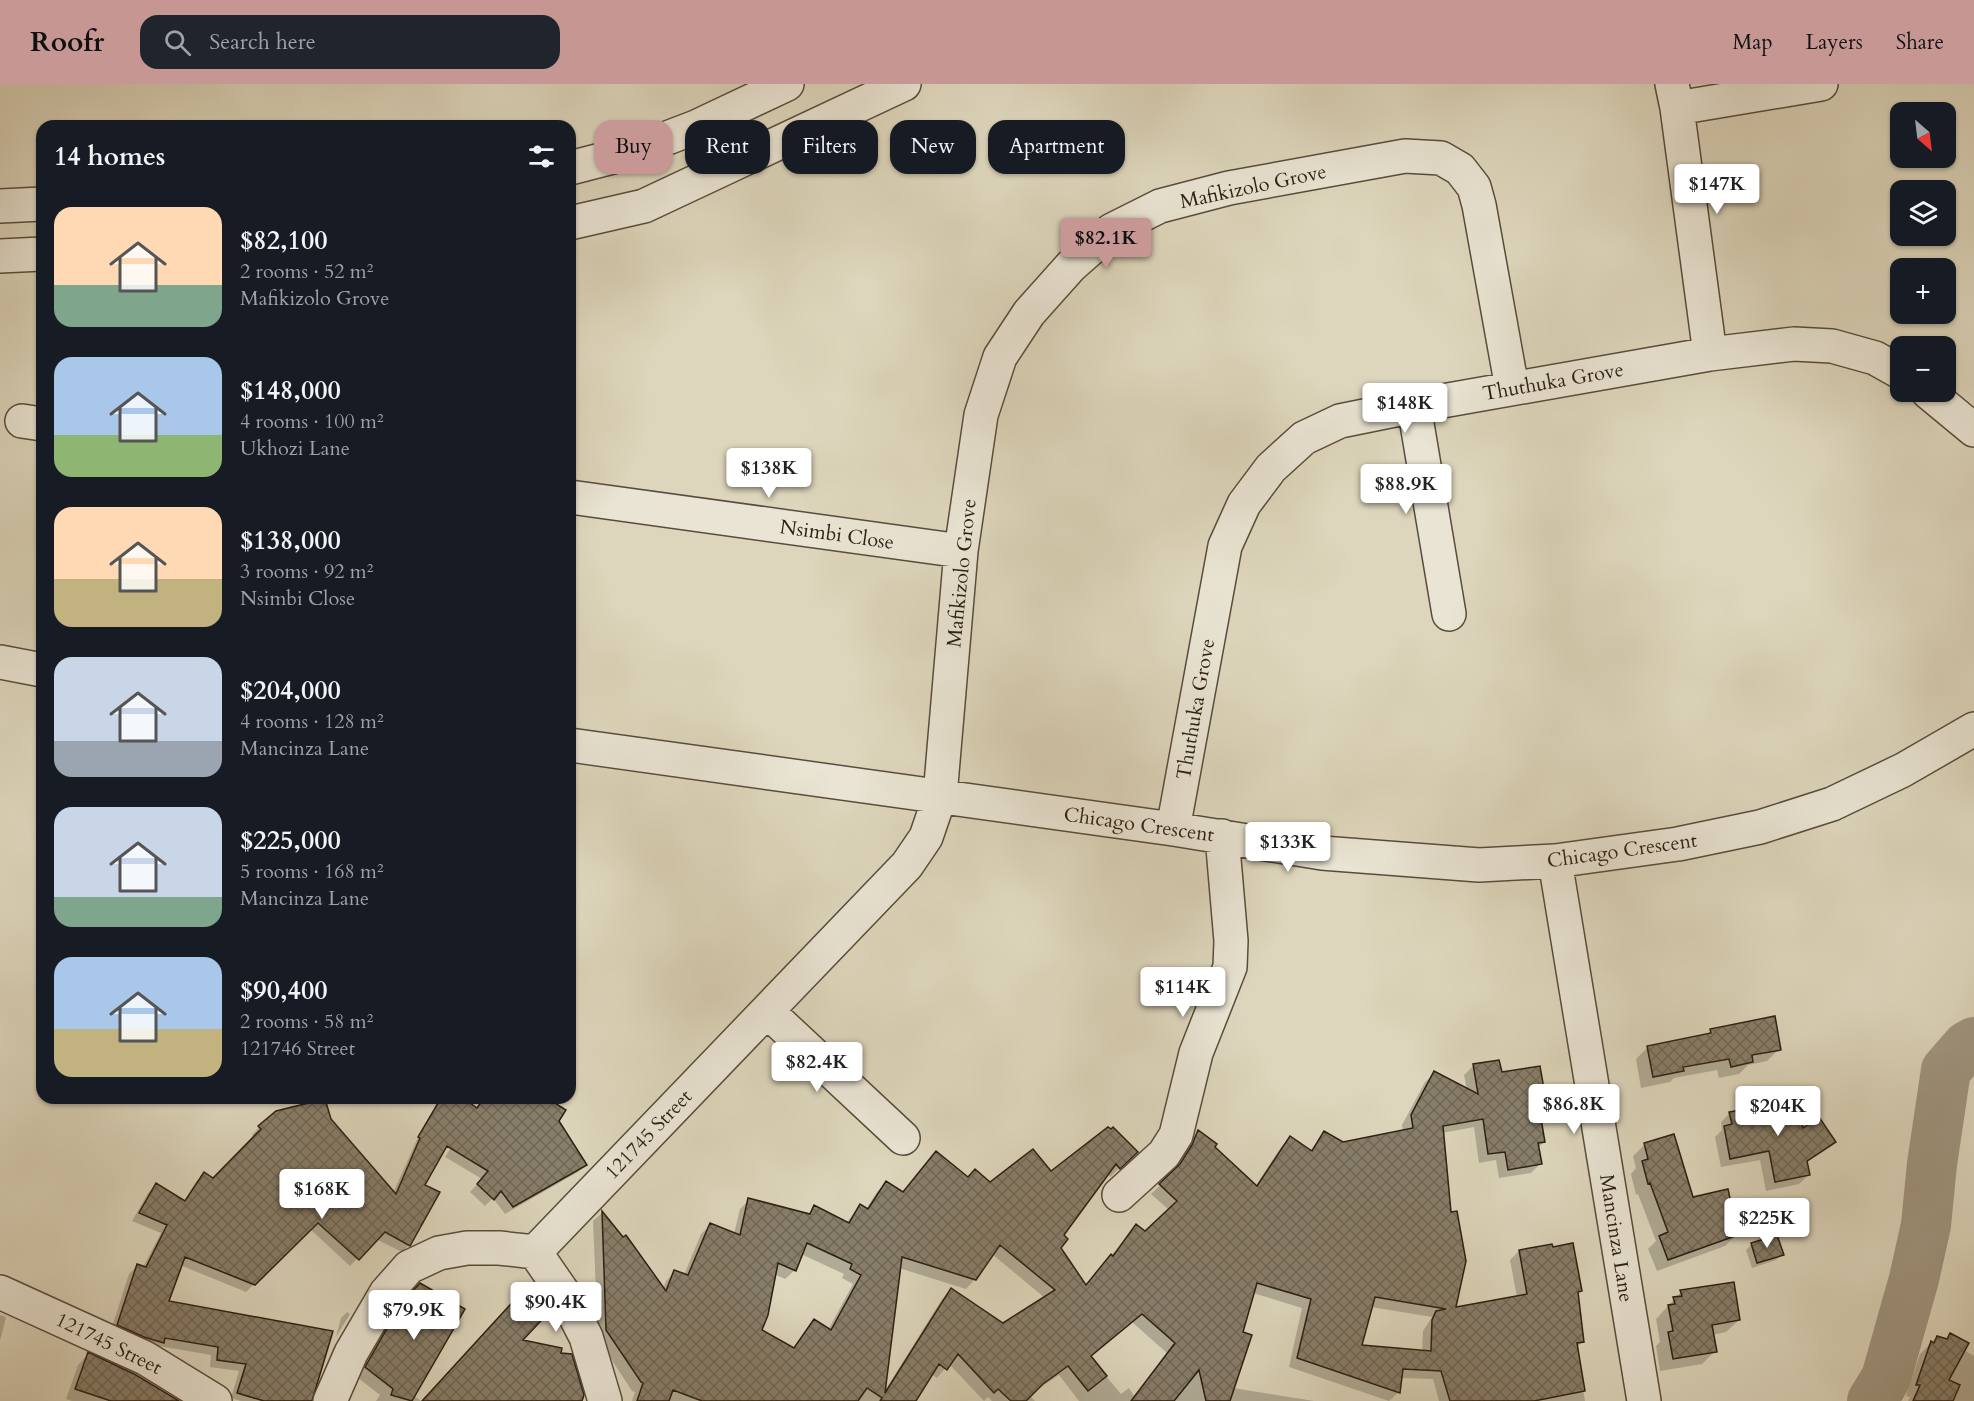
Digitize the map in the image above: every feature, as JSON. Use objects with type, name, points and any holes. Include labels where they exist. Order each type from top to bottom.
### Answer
[{"type":"street","points":[[576,166],[628,153],[696,127],[787,84]]},
{"type":"street","points":[[576,222],[644,206],[904,84]]},
{"type":"street","points":[[1710,354],[1675,96],[1821,84]]},
{"type":"street","name":"Mafikizolo Grove","points":[[940,796],[961,551],[981,416],[1000,357],[1029,313],[1071,266],[1112,230],[1161,206],[1229,188],[1405,156],[1441,158],[1460,168],[1474,187],[1512,388]]},
{"type":"street","points":[[0,206],[36,204]]},
{"type":"street","points":[[0,256],[36,254]]},
{"type":"street","name":"Thuthuka Grove","points":[[1173,829],[1225,546],[1244,504],[1271,468],[1304,438],[1340,420],[1710,354],[1794,344],[1832,346],[1875,358],[1890,366]]},
{"type":"street","points":[[1940,402],[1974,430]]},
{"type":"street","points":[[1414,406],[1449,614]]},
{"type":"street","name":"Nsimbi Close","points":[[576,498],[961,551]]},
{"type":"street","points":[[0,662],[36,669]]},
{"type":"street","name":"Chicago Crescent","points":[[576,746],[1322,852],[1479,865],[1555,861],[1688,842],[1760,827],[1832,804],[1903,770],[1974,729]]},
{"type":"street","name":"121745 Street","points":[[535,1252],[907,865],[926,837],[940,796]]},
{"type":"street","points":[[1119,1195],[1164,1154],[1176,1135],[1196,1053],[1230,967],[1231,941],[1222,836]]},
{"type":"street","name":"Mancinza Lane","points":[[1555,861],[1644,1401]]},
{"type":"street","points":[[767,1011],[903,1138]]},
{"type":"street","points":[[330,1401],[351,1353],[380,1303],[409,1267],[439,1253],[467,1248],[499,1248],[535,1252],[564,1294],[586,1337],[604,1401]]},
{"type":"street","name":"121745 Street","points":[[0,1292],[145,1358],[214,1401]]},
{"type":"building","points":[[1775,1016],[1781,1050],[1752,1055],[1753,1062],[1731,1067],[1729,1059],[1683,1067],[1684,1071],[1653,1077],[1647,1046],[1711,1033],[1710,1029]]},
{"type":"building","points":[[1499,1060],[1502,1072],[1540,1066],[1547,1106],[1539,1107],[1545,1142],[1538,1143],[1542,1164],[1508,1170],[1505,1152],[1488,1154],[1483,1119],[1443,1126],[1451,1212],[1457,1211],[1466,1261],[1456,1307],[1527,1294],[1519,1250],[1573,1243],[1582,1291],[1578,1292],[1584,1342],[1577,1343],[1585,1391],[1534,1401],[1450,1401],[1441,1371],[1403,1369],[1400,1393],[1297,1358],[1311,1299],[1257,1283],[1243,1332],[1252,1335],[1230,1401],[1206,1401],[1199,1370],[1174,1401],[1131,1401],[1175,1343],[1142,1314],[1091,1356],[1107,1376],[1088,1391],[1068,1366],[1043,1384],[1026,1401],[1011,1401],[998,1389],[994,1393],[958,1354],[947,1370],[939,1364],[916,1401],[880,1401],[882,1398],[867,1388],[858,1401],[702,1401],[673,1390],[669,1401],[637,1401],[643,1383],[606,1330],[602,1211],[623,1237],[626,1235],[666,1291],[674,1270],[688,1275],[710,1223],[740,1235],[748,1198],[810,1214],[814,1205],[849,1223],[860,1204],[868,1209],[886,1181],[903,1192],[936,1151],[968,1177],[975,1169],[990,1182],[1033,1149],[1051,1171],[1108,1127],[1111,1129],[1113,1127],[1138,1152],[1120,1169],[1116,1164],[1064,1235],[1068,1239],[1061,1248],[1086,1285],[1111,1254],[1113,1256],[1136,1224],[1145,1231],[1177,1201],[1159,1184],[1180,1164],[1198,1130],[1217,1144],[1215,1147],[1257,1186],[1290,1136],[1312,1151],[1324,1131],[1343,1142],[1413,1128],[1411,1115],[1434,1071],[1478,1094],[1473,1064]],"holes":[[[807,1243],[852,1264],[850,1269],[861,1275],[831,1330],[814,1319],[794,1348],[762,1330],[768,1315],[778,1263],[796,1271]],[[1000,1245],[1055,1290],[1003,1323],[951,1288],[885,1393],[902,1257],[976,1280]],[[1375,1297],[1446,1309],[1436,1311],[1432,1320],[1431,1351],[1362,1345]]]},
{"type":"building","points":[[1795,1096],[1803,1128],[1819,1117],[1836,1142],[1807,1161],[1810,1175],[1775,1182],[1769,1151],[1730,1159],[1724,1126],[1732,1124],[1729,1112],[1771,1104]]},
{"type":"building","points":[[305,1104],[326,1104],[331,1119],[396,1194],[420,1138],[418,1137],[437,1104],[471,1104],[477,1108],[480,1104],[556,1104],[566,1110],[559,1121],[587,1165],[513,1207],[501,1191],[494,1200],[477,1184],[488,1171],[447,1146],[425,1185],[440,1192],[410,1246],[385,1232],[359,1260],[318,1223],[255,1285],[185,1257],[169,1301],[333,1331],[312,1401],[264,1401],[237,1393],[246,1364],[217,1360],[218,1347],[165,1338],[164,1343],[117,1325],[137,1264],[146,1267],[167,1225],[139,1213],[156,1183],[185,1201],[204,1172],[213,1178],[261,1129],[258,1126],[276,1111]]},
{"type":"building","points":[[1674,1134],[1693,1197],[1728,1189],[1738,1235],[1668,1260],[1659,1236],[1668,1232],[1650,1183],[1648,1184],[1642,1161],[1648,1159],[1644,1143]]},
{"type":"building","points":[[1777,1235],[1784,1255],[1757,1263],[1751,1243]]},
{"type":"building","points":[[1734,1282],[1740,1320],[1712,1325],[1717,1352],[1673,1359],[1668,1332],[1673,1331],[1668,1305],[1675,1304],[1673,1297],[1682,1296],[1680,1290]]},
{"type":"building","points":[[420,1283],[465,1309],[412,1401],[391,1395],[393,1389],[365,1367],[401,1304]]},
{"type":"building","points":[[530,1283],[541,1294],[551,1310],[523,1340],[562,1348],[561,1353],[572,1354],[584,1395],[582,1401],[422,1401]]},
{"type":"building","points":[[1950,1333],[1969,1343],[1949,1380],[1960,1385],[1953,1401],[1913,1401],[1920,1385],[1916,1385],[1931,1341],[1934,1343],[1937,1336],[1947,1339]]},
{"type":"building","points":[[88,1352],[136,1375],[179,1401],[111,1401],[75,1389]]},
{"type":"waterway","points":[[1872,1401],[1886,1378],[1914,1279],[1926,1225],[1932,1164],[1946,1070],[1967,1046],[1974,1042]]}]
